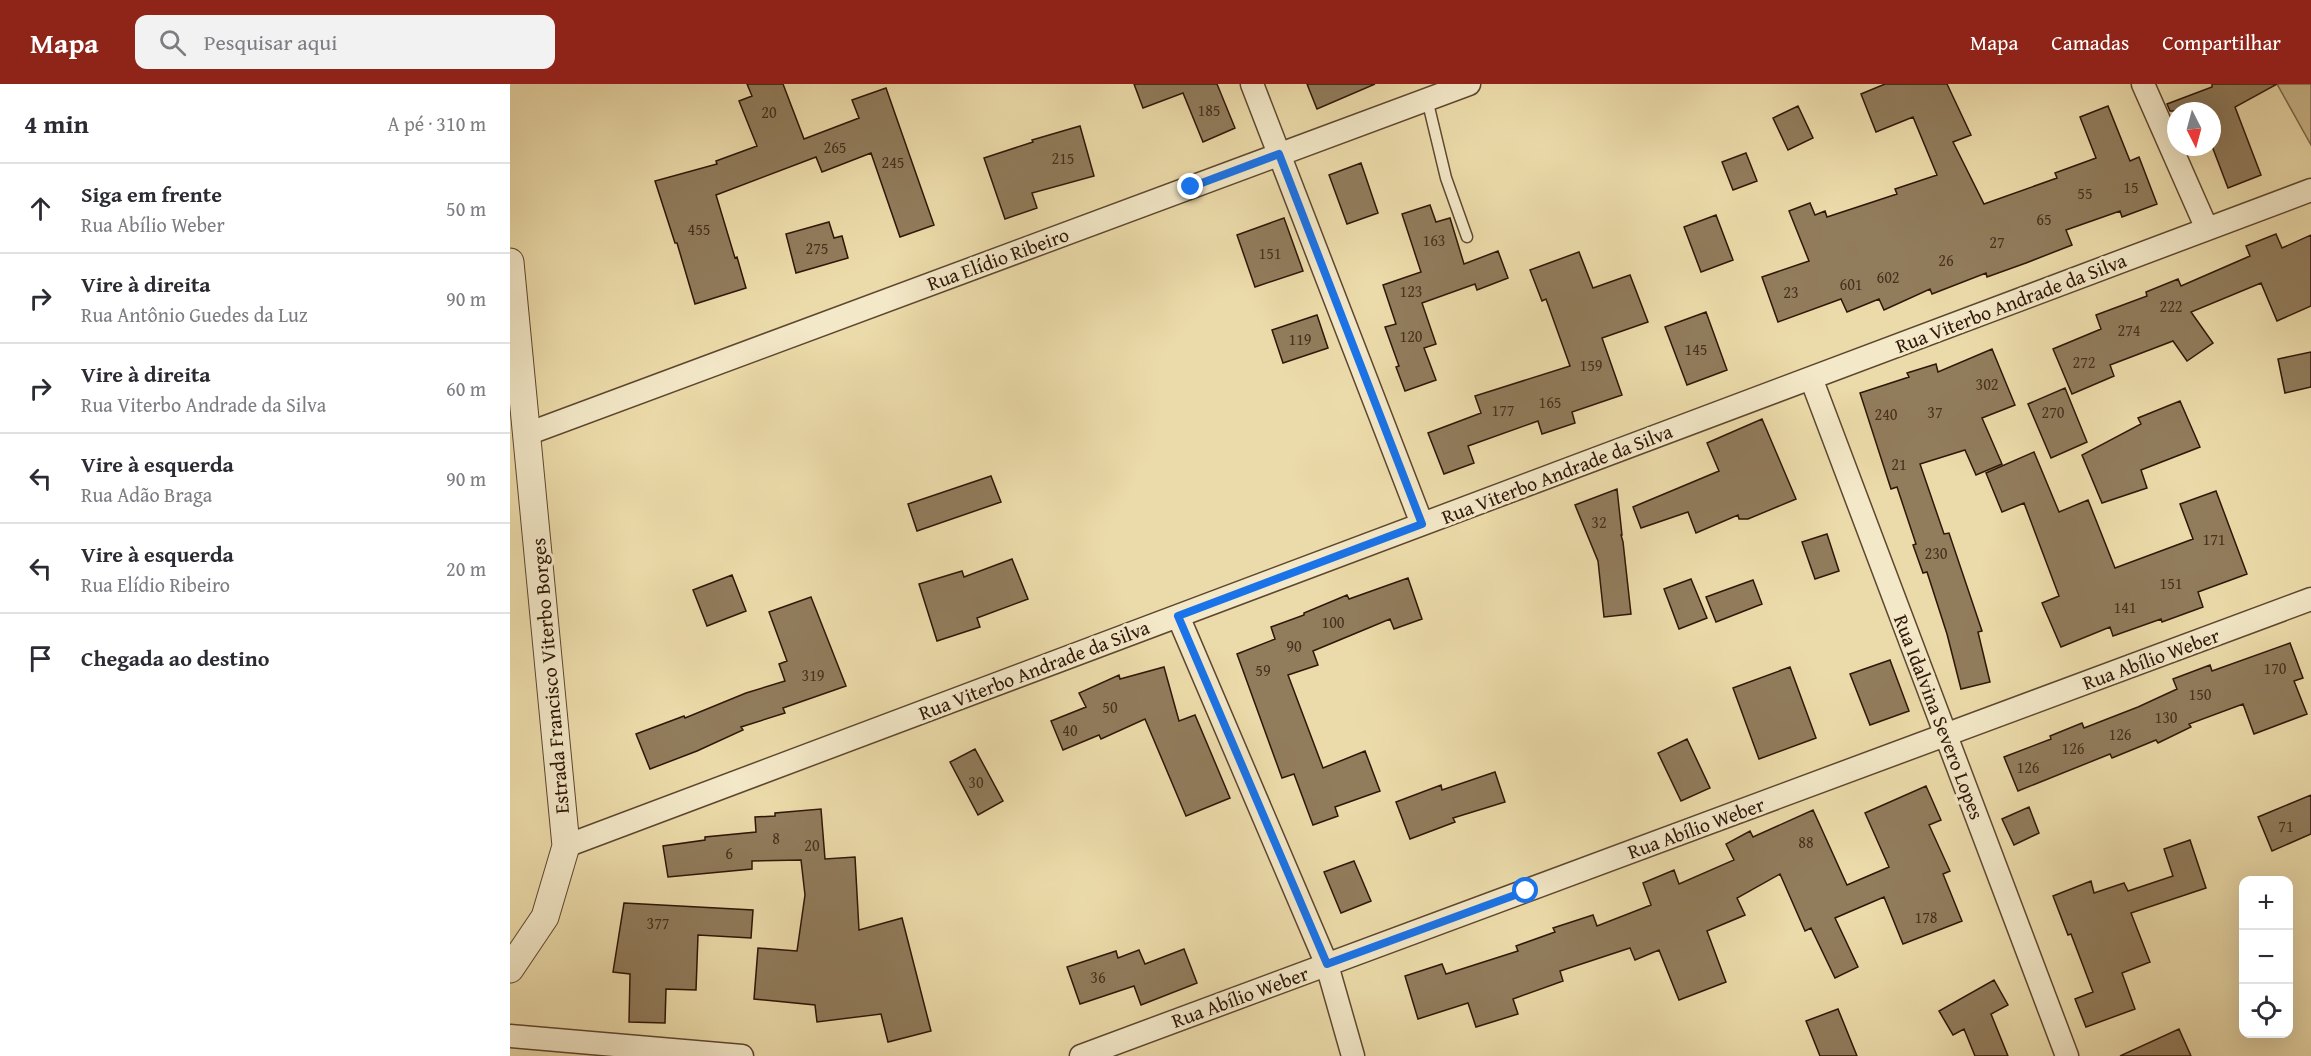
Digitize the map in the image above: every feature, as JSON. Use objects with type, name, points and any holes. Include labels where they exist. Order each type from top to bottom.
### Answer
[{"type":"street","points":[[1252,84],[1422,524]]},
{"type":"street","name":"Rua Elídio Ribeiro","points":[[527,434],[1469,84]]},
{"type":"street","points":[[2143,84],[2207,229]]},
{"type":"street","name":"Rua Viterbo Andrade da Silva","points":[[566,846],[2311,190]]},
{"type":"street","name":"Estrada Francisco Viterbo Borges","points":[[510,262],[514,344],[527,434],[566,846],[545,917],[510,969]]},
{"type":"street","name":"Rua Idalvina Severo Lopes","points":[[1811,378],[2067,1056]]},
{"type":"street","name":"Rua Abílio Weber","points":[[1080,1056],[2310,602]]},
{"type":"street","points":[[1178,616],[1327,964],[1353,1056]]},
{"type":"street","points":[[510,1036],[742,1056]]},
{"type":"lane","points":[[1428,99],[1446,178],[1467,237]]},
{"type":"shaded area","points":[[2277,84],[2311,84],[2311,145]]},
{"type":"building","points":[[747,84],[783,84],[804,139],[859,118],[852,100],[886,88],[934,225],[900,237],[871,153],[822,172],[816,157],[716,195],[746,288],[695,304],[655,181],[717,164],[716,161],[757,146],[739,101],[752,96]]},
{"type":"building","points":[[1134,84],[1217,84],[1235,128],[1203,142],[1183,93],[1143,108]]},
{"type":"building","points":[[1307,84],[1375,84],[1317,109]]},
{"type":"building","points":[[1885,84],[1947,84],[1971,135],[1953,142],[1984,204],[2057,178],[2055,173],[2096,158],[2080,117],[2108,106],[2130,161],[2139,157],[2157,204],[2122,217],[2120,211],[2066,230],[2072,245],[1987,277],[1986,273],[1932,294],[1930,289],[1884,310],[1879,299],[1847,312],[1841,299],[1778,322],[1762,277],[1809,261],[1789,211],[1810,203],[1815,215],[1825,211],[1827,217],[1897,194],[1895,189],[1937,175],[1913,117],[1876,132],[1861,94]]},
{"type":"building","points":[[2212,84],[2277,84],[2235,107],[2261,175],[2228,188],[2216,156],[2221,156],[2221,102],[2172,102],[2212,87]]},
{"type":"building","points":[[1798,106],[1813,138],[1788,150],[1773,118]]},
{"type":"building","points":[[1080,126],[1094,176],[1032,193],[1037,208],[1005,219],[984,158],[1033,142],[1032,140]]},
{"type":"building","points":[[1746,153],[1757,181],[1733,190],[1722,162]]},
{"type":"building","points":[[1361,163],[1378,213],[1347,224],[1329,175]]},
{"type":"building","points":[[1430,205],[1436,222],[1450,218],[1464,264],[1498,251],[1508,278],[1477,290],[1475,284],[1422,303],[1436,344],[1424,348],[1436,380],[1405,391],[1385,327],[1396,324],[1383,285],[1421,272],[1402,214]]},
{"type":"building","points":[[1716,215],[1733,260],[1701,272],[1684,227]]},
{"type":"building","points":[[1284,218],[1303,271],[1255,287],[1237,235]]},
{"type":"building","points":[[829,222],[834,238],[842,236],[848,258],[796,273],[786,234]]},
{"type":"building","points":[[2276,234],[2282,248],[2311,235],[2311,306],[2277,321],[2261,283],[2191,312],[2213,343],[2187,361],[2173,341],[2110,365],[2114,376],[2072,394],[2053,349],[2101,329],[2096,315],[2147,296],[2146,292],[2178,279],[2181,286],[2250,256],[2246,246]]},
{"type":"building","points":[[1579,252],[1593,288],[1630,275],[1648,322],[1602,338],[1622,395],[1572,412],[1575,423],[1542,434],[1538,421],[1468,446],[1474,463],[1444,474],[1428,433],[1481,413],[1475,396],[1570,366],[1546,299],[1542,301],[1530,270]]},
{"type":"building","points":[[1706,312],[1727,370],[1687,385],[1665,327]]},
{"type":"building","points":[[1317,315],[1328,348],[1283,363],[1272,330]]},
{"type":"building","points":[[1992,349],[2015,405],[1982,418],[2002,464],[1976,475],[1965,450],[1920,464],[1944,534],[1949,533],[1982,631],[1978,632],[1990,682],[1961,689],[1947,634],[1927,572],[1923,573],[1913,545],[1916,544],[1897,487],[1891,489],[1860,393],[1909,377],[1907,373],[1936,364],[1938,372]]},
{"type":"building","points":[[2311,352],[2311,387],[2285,393],[2278,359]]},
{"type":"building","points":[[2065,388],[2087,442],[2051,458],[2028,404]]},
{"type":"building","points":[[2180,401],[2200,447],[2141,470],[2147,488],[2102,503],[2082,455],[2141,424],[2138,418]]},
{"type":"building","points":[[1762,419],[1796,499],[1748,519],[1739,519],[1738,515],[1696,533],[1688,512],[1641,528],[1633,507],[1719,471],[1707,443]]},
{"type":"building","points":[[2034,452],[2059,512],[2088,500],[2115,568],[2193,539],[2180,504],[2216,491],[2247,574],[2198,592],[2203,607],[2113,636],[2110,627],[2061,647],[2042,603],[2059,596],[2024,503],[2002,512],[1986,473]]},
{"type":"building","points":[[991,476],[1001,502],[917,531],[908,504]]},
{"type":"building","points":[[1617,489],[1631,614],[1604,617],[1598,561],[1575,505]]},
{"type":"building","points":[[1827,534],[1839,571],[1815,579],[1802,542]]},
{"type":"building","points":[[1012,559],[1028,599],[977,618],[980,627],[937,641],[919,584],[962,571],[964,577]]},
{"type":"building","points":[[732,575],[746,611],[707,626],[693,590]]},
{"type":"building","points":[[1408,578],[1422,619],[1394,629],[1390,619],[1313,651],[1318,665],[1288,675],[1323,768],[1365,751],[1380,791],[1335,807],[1338,816],[1313,825],[1294,774],[1282,778],[1237,654],[1275,639],[1271,627],[1347,595],[1349,599]]},
{"type":"building","points":[[1691,579],[1707,618],[1679,629],[1664,589]]},
{"type":"building","points":[[1753,580],[1762,604],[1716,622],[1706,597]]},
{"type":"building","points":[[811,597],[846,686],[783,708],[785,713],[741,727],[743,730],[650,769],[636,734],[785,681],[779,664],[787,661],[769,612]]},
{"type":"building","points":[[2290,643],[2303,678],[2294,681],[2307,714],[2254,734],[2243,704],[2189,724],[2191,727],[2158,743],[2156,740],[2112,758],[2110,754],[2018,791],[2004,757],[2051,739],[2050,736],[2082,723],[2084,728],[2177,689],[2173,679],[2210,665],[2212,671]]},
{"type":"building","points":[[1890,660],[1909,711],[1870,725],[1850,674]]},
{"type":"building","points":[[1164,667],[1179,721],[1195,715],[1230,798],[1186,816],[1145,719],[1101,739],[1099,735],[1063,750],[1051,721],[1086,707],[1079,693],[1119,675],[1120,679]]},
{"type":"building","points":[[1790,667],[1816,738],[1759,759],[1733,688]]},
{"type":"building","points":[[1687,739],[1710,788],[1681,801],[1658,753]]},
{"type":"building","points":[[975,749],[1003,801],[978,815],[950,762]]},
{"type":"building","points":[[1495,772],[1505,802],[1453,818],[1455,822],[1410,839],[1396,802],[1441,785],[1442,790]]},
{"type":"building","points":[[1926,786],[1941,820],[1929,825],[1950,871],[1943,874],[1962,921],[1903,944],[1884,897],[1835,918],[1858,967],[1835,978],[1811,928],[1805,931],[1780,874],[1737,898],[1745,915],[1707,931],[1726,982],[1679,1000],[1659,950],[1635,960],[1630,948],[1560,971],[1563,981],[1513,999],[1518,1014],[1476,1027],[1468,1003],[1418,1019],[1405,976],[1442,964],[1446,974],[1518,951],[1516,946],[1555,932],[1553,928],[1593,915],[1597,926],[1651,905],[1643,883],[1674,870],[1679,884],[1734,860],[1726,844],[1750,831],[1753,837],[1813,810],[1847,885],[1889,867],[1865,813]]},
{"type":"building","points":[[2311,795],[2311,834],[2272,851],[2258,817]]},
{"type":"building","points":[[2029,807],[2039,833],[2014,845],[2002,819]]},
{"type":"building","points":[[821,809],[825,859],[855,857],[859,930],[902,918],[931,1031],[888,1042],[881,1014],[817,1022],[815,1005],[754,999],[758,948],[797,951],[805,895],[801,860],[752,861],[752,869],[668,877],[663,846],[705,840],[705,837],[756,832],[755,817]]},
{"type":"building","points":[[2190,840],[2206,888],[2131,913],[2150,962],[2122,973],[2135,1009],[2086,1027],[2075,999],[2093,992],[2071,934],[2068,935],[2053,896],[2091,881],[2094,893],[2124,883],[2128,891],[2173,876],[2164,849]]},
{"type":"building","points":[[1354,861],[1371,901],[1341,913],[1324,872]]},
{"type":"building","points":[[624,903],[753,910],[751,938],[698,935],[696,990],[666,989],[665,1023],[629,1022],[630,974],[613,972]]},
{"type":"building","points":[[1184,949],[1197,983],[1141,1005],[1134,986],[1080,1004],[1067,967],[1116,951],[1118,958],[1139,950],[1145,964]]},
{"type":"building","points":[[1994,980],[2008,1005],[1991,1014],[2008,1056],[1975,1056],[1964,1029],[1953,1035],[1939,1011]]},
{"type":"building","points":[[1838,1009],[1857,1056],[1820,1056],[1806,1021]]},
{"type":"building","points":[[2179,1029],[2191,1056],[2120,1056]]},
{"type":"route","points":[[1191,187],[1279,154],[1422,524],[1178,616],[1327,964],[1526,891]]}]
